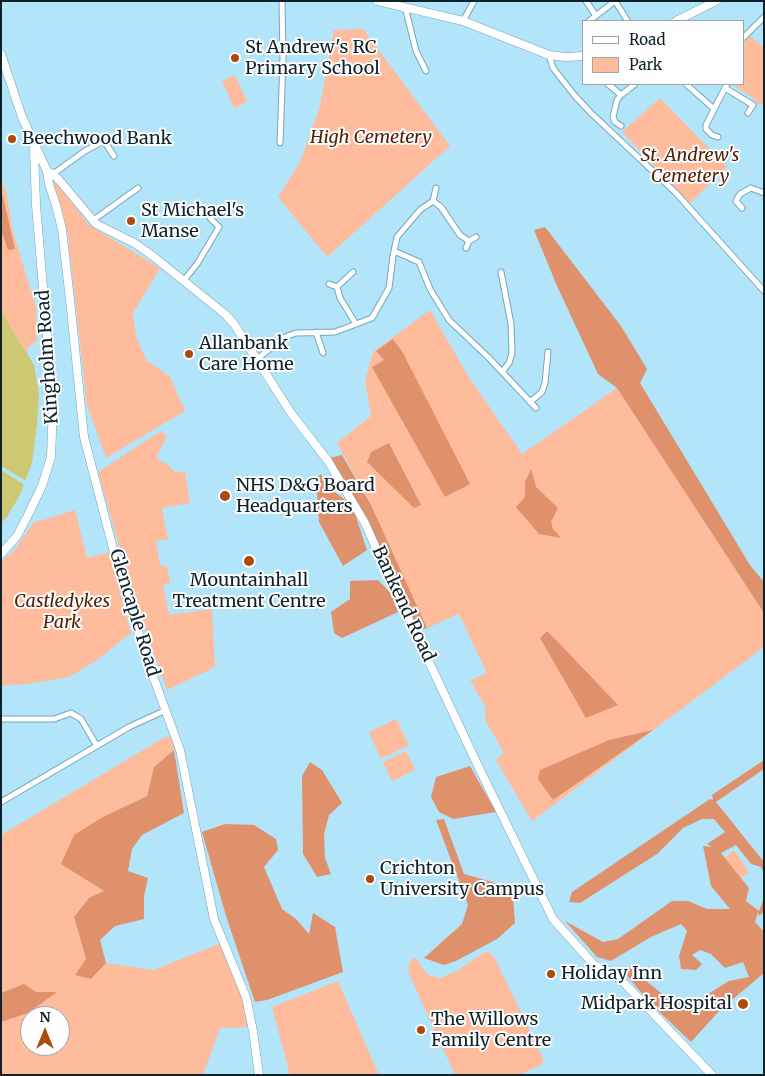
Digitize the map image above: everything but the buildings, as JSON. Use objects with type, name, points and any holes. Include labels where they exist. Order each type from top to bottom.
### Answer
[{"type":"main road","points":[[378,1],[463,21],[549,55],[582,56]]},
{"type":"main road","points":[[678,20],[716,1]]},
{"type":"main road","points":[[1,54],[34,147]]},
{"type":"main road","name":"Glencaple Road","points":[[34,147],[50,172],[62,230],[72,309],[84,437],[122,582],[180,750],[214,919],[246,997],[259,1075]]},
{"type":"main road","name":"Kingholm Road","points":[[1,554],[17,536],[27,517],[46,477],[51,457],[53,406],[36,205],[34,147]]},
{"type":"main road","name":"Bankend Road","points":[[50,172],[92,221],[136,244],[184,280],[234,324],[291,412],[328,461],[365,523],[480,770],[553,919],[596,966],[610,971],[625,984],[712,1075]]},
{"type":"street","points":[[280,143],[283,59],[282,1]]},
{"type":"street","points":[[463,21],[474,1]]},
{"type":"street","points":[[586,1],[596,16]]},
{"type":"street","points":[[590,20],[615,1],[628,20]]},
{"type":"street","points":[[405,7],[416,51],[426,71]]},
{"type":"street","points":[[745,36],[764,17]]},
{"type":"street","points":[[549,55],[553,68],[575,96],[675,192],[764,291]]},
{"type":"street","points":[[609,85],[621,95]]},
{"type":"street","points":[[621,126],[613,117],[617,100],[634,85]]},
{"type":"street","points":[[687,85],[714,109]]},
{"type":"street","points":[[718,137],[712,135],[706,129],[706,124],[726,86],[753,104],[748,113]]},
{"type":"street","points":[[50,172],[104,141],[114,156]]},
{"type":"street","points":[[92,221],[138,188]]},
{"type":"street","points":[[257,359],[285,337],[296,333],[335,332],[372,318],[389,288],[394,251],[398,237],[420,210],[433,202],[436,188]]},
{"type":"street","points":[[742,208],[736,201],[740,194],[751,188],[764,193]]},
{"type":"street","points":[[433,202],[441,207],[460,235],[469,241]]},
{"type":"street","points":[[184,280],[202,256],[219,226],[210,218]]},
{"type":"street","points":[[466,248],[469,241],[476,236]]},
{"type":"street","points":[[394,251],[419,262],[430,290],[449,320],[536,408]]},
{"type":"street","points":[[338,288],[353,272]]},
{"type":"street","points":[[501,272],[511,324],[512,353],[509,363],[502,372]]},
{"type":"street","points":[[329,284],[338,288]]},
{"type":"street","points":[[338,288],[340,298],[356,324]]},
{"type":"street","points":[[316,332],[322,353]]},
{"type":"street","points":[[530,402],[542,392],[545,383],[548,352]]},
{"type":"street","points":[[1,802],[129,727],[166,710]]},
{"type":"street","points":[[1,719],[54,719],[71,713],[81,719],[97,746]]},
{"type":"green space","name":"High Cemetery","points":[[363,29],[450,146],[327,257],[278,197],[300,162],[319,110],[334,30]]},
{"type":"green space","points":[[750,36],[764,48],[764,106],[733,85],[745,85],[745,41]]},
{"type":"green space","points":[[235,75],[247,102],[234,108],[222,81]]},
{"type":"green space","name":"St. Andrew's Cemetery","points":[[660,98],[727,167],[690,203],[622,132]]},
{"type":"green space","points":[[1,178],[6,191],[13,232],[36,307],[37,341],[29,346],[27,354],[1,309]]},
{"type":"green space","points":[[56,182],[89,225],[160,268],[133,313],[136,337],[146,360],[170,377],[185,411],[106,458],[87,405],[68,237],[54,184]]},
{"type":"green space","points":[[430,310],[468,376],[522,454],[617,388],[764,613],[764,647],[532,821],[496,760],[504,753],[485,720],[486,708],[470,680],[487,673],[459,614],[427,628],[371,505],[337,443],[371,416],[365,380],[373,352]]},
{"type":"green space","points":[[161,431],[167,436],[157,456],[159,461],[164,462],[175,472],[185,472],[190,503],[162,508],[168,539],[156,541],[160,565],[167,566],[170,584],[163,585],[169,615],[212,609],[215,667],[167,690],[133,595],[98,472]]},
{"type":"green space","name":"Castledykes Park","points":[[75,510],[87,558],[109,552],[131,633],[97,660],[69,677],[1,686],[1,561],[14,551],[33,523]]},
{"type":"green space","points":[[396,719],[409,745],[381,759],[369,732]]},
{"type":"green space","points":[[165,737],[176,738],[180,750],[174,750],[154,767],[147,796],[103,817],[61,863],[104,891],[89,898],[74,917],[91,979],[106,963],[153,970],[224,942],[252,1027],[220,1028],[203,1075],[1,1075],[1,835]]},
{"type":"green space","points":[[406,751],[415,770],[392,781],[383,762]]},
{"type":"green space","points":[[734,850],[749,872],[741,878],[725,858]]},
{"type":"green space","points":[[488,952],[494,957],[543,1058],[543,1062],[541,1065],[519,1075],[455,1075],[409,974],[408,967],[411,960],[416,958],[429,975],[440,978],[457,971],[483,953]]},
{"type":"green space","points":[[338,981],[379,1075],[290,1075],[272,1007]]},
{"type":"shaded area","points":[[1,190],[15,249],[8,250],[1,230]]},
{"type":"shaded area","points":[[545,227],[621,326],[647,369],[640,383],[750,565],[764,582],[764,613],[617,388],[598,374],[557,286],[534,230]]},
{"type":"shaded area","points":[[1,309],[34,365],[39,394],[32,463],[20,495],[7,517],[1,523]]},
{"type":"shaded area","points":[[393,339],[403,353],[470,484],[445,497],[372,367],[384,360],[376,351]]},
{"type":"shaded area","points":[[389,443],[421,505],[414,508],[367,462],[371,452]]},
{"type":"shaded area","points":[[342,455],[371,505],[427,628],[418,631],[364,513],[329,458]]},
{"type":"shaded area","points":[[531,469],[536,487],[558,508],[551,522],[553,529],[561,538],[539,534],[516,507],[525,497],[525,482]]},
{"type":"shaded area","points":[[321,474],[328,487],[352,505],[367,550],[343,566],[319,522],[316,478]]},
{"type":"shaded area","points":[[378,580],[390,592],[398,612],[342,638],[334,633],[331,612],[350,599],[350,581]]},
{"type":"shaded area","points":[[547,631],[618,705],[586,718],[540,638]]},
{"type":"shaded area","points":[[653,730],[553,800],[538,779],[540,770],[609,740]]},
{"type":"shaded area","points":[[174,750],[184,813],[142,835],[132,849],[128,871],[148,878],[144,896],[144,919],[115,926],[100,940],[106,963],[91,979],[75,975],[86,959],[74,917],[89,898],[104,891],[61,864],[74,835],[103,817],[147,796],[154,767]]},
{"type":"shaded area","points":[[764,760],[764,769],[716,802],[764,862],[764,873],[761,867],[751,864],[736,845],[721,853],[749,888],[746,901],[759,911],[764,898],[764,912],[759,916],[758,912],[755,922],[764,932],[764,973],[720,1010],[691,1042],[648,1001],[623,971],[629,967],[672,1002],[695,1002],[729,981],[749,977],[743,962],[725,968],[711,954],[700,950],[692,955],[702,964],[696,970],[681,969],[679,956],[687,931],[681,924],[651,937],[611,961],[597,957],[565,921],[603,942],[618,939],[672,901],[688,901],[707,909],[730,909],[711,886],[703,846],[712,847],[707,844],[725,832],[714,819],[702,819],[683,828],[657,854],[580,903],[569,902],[572,892],[710,799],[713,800],[712,795]]},
{"type":"shaded area","points":[[310,762],[322,770],[342,803],[329,815],[324,834],[325,858],[331,874],[317,877],[303,854],[302,776]]},
{"type":"shaded area","points":[[470,766],[496,812],[453,819],[439,812],[431,797],[436,777]]},
{"type":"shaded area","points":[[444,819],[464,874],[510,887],[513,897],[515,923],[497,939],[456,961],[444,965],[424,958],[462,924],[468,905],[436,820]]},
{"type":"shaded area","points":[[225,824],[254,825],[276,839],[278,850],[264,867],[282,909],[296,919],[309,934],[313,913],[335,927],[343,972],[267,1000],[255,1002],[226,916],[202,832]]},
{"type":"shaded area","points":[[24,984],[36,992],[57,992],[38,1006],[20,1006],[20,1016],[1,1022],[1,993]]},
{"type":"pier","points":[[1,466],[28,482],[26,486],[1,470]]},
{"type":"place","name":"St Andrew's RC Primary School","points":[[235,58]]},
{"type":"place","name":"Beechwood Bank","points":[[12,139]]},
{"type":"place","name":"St Michael's Manse","points":[[131,221]]},
{"type":"place","name":"Allanbank Care Home","points":[[189,354]]},
{"type":"place","name":"NHS D&G Board Headquarters","points":[[225,496]]},
{"type":"place","name":"Mountainhall Treatment Centre","points":[[249,561]]},
{"type":"place","name":"Crichton University Campus","points":[[370,879]]},
{"type":"place","name":"Holiday Inn","points":[[551,974]]},
{"type":"place","name":"Midpark Hospital","points":[[743,1004]]},
{"type":"place","name":"The Willows Family Centre","points":[[421,1030]]}]
